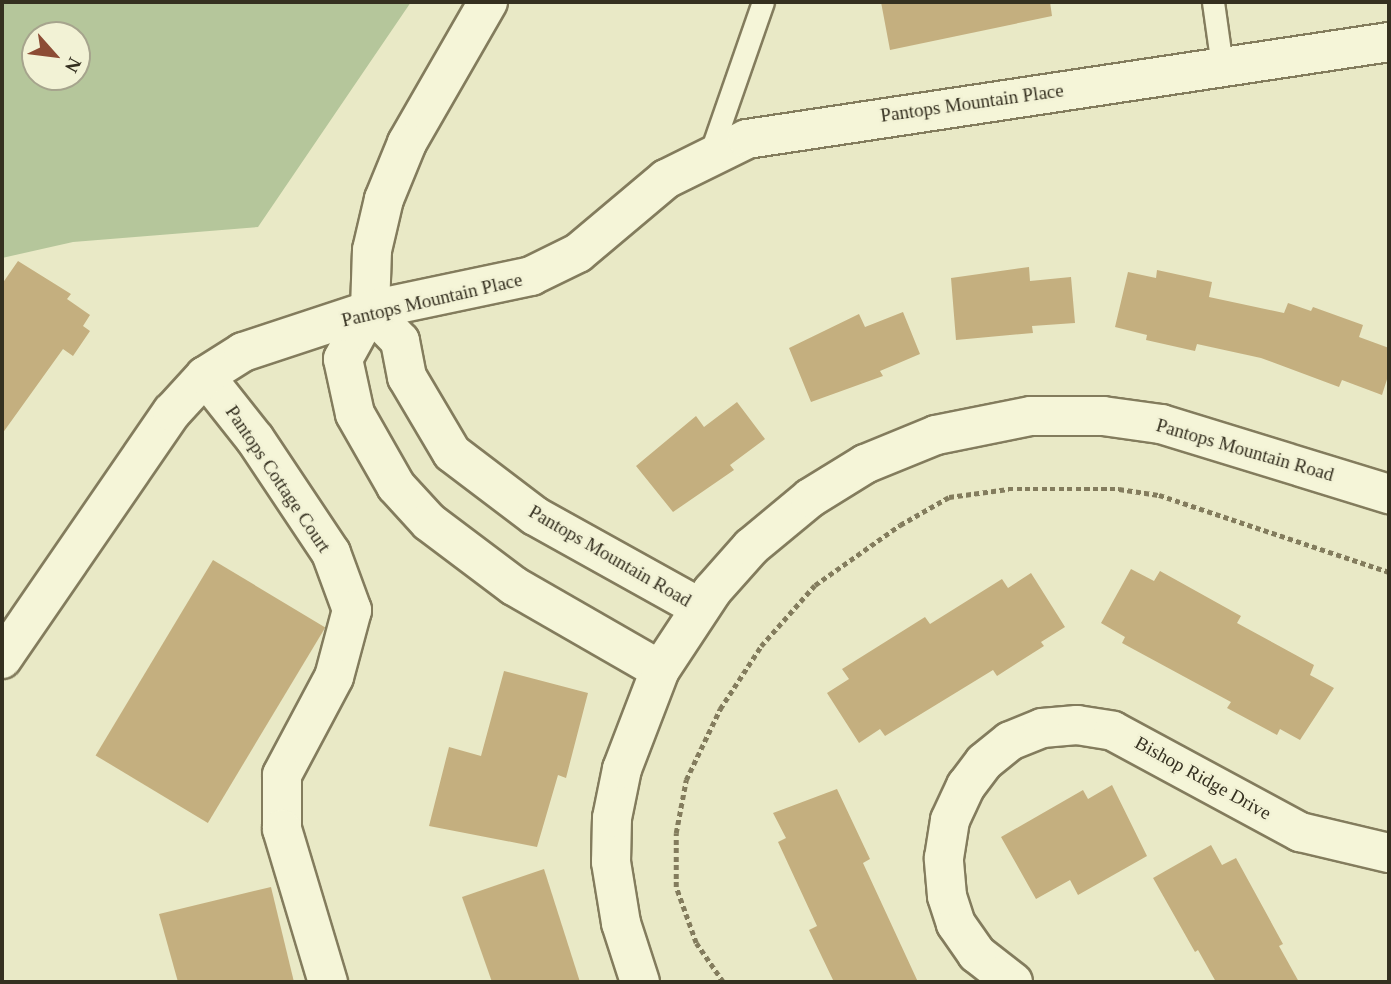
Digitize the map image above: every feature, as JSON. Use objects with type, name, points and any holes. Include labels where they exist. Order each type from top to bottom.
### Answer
[{"type":"street","points":[[488,2],[407,144],[384,199],[372,250],[370,310],[343,359],[355,414],[396,486],[429,522],[514,586],[660,670]]},
{"type":"street","name":"Pantops Mountain Place","points":[[2,659],[172,412],[205,376],[243,352],[370,310],[531,276],[578,253],[666,179],[710,154],[786,130],[1389,42]]},
{"type":"street","name":"Pantops Mountain Road","points":[[370,310],[400,341],[407,377],[452,453],[535,516],[700,608]]},
{"type":"street","name":"Pantops Cottage Court","points":[[205,376],[254,439],[331,554],[352,610],[334,677],[282,775],[282,829],[328,982]]},
{"type":"street","name":"Pantops Mountain Road","points":[[640,982],[621,923],[611,862],[612,818],[622,769],[660,670],[700,608],[751,547],[810,498],[865,464],[936,435],[994,420],[1102,416],[1161,424],[1389,494]]},
{"type":"street","name":"Bishop Ridge Drive","points":[[1013,982],[977,954],[956,924],[947,896],[944,858],[950,820],[966,786],[984,762],[1010,741],[1042,728],[1077,725],[1113,731],[1300,832],[1389,853]]},
{"type":"lane","points":[[710,154],[762,2]]},
{"type":"lane","points":[[1213,2],[1222,66]]},
{"type":"path","points":[[723,982],[696,943],[676,887],[676,833],[685,780],[720,709],[761,646],[815,585],[900,525],[949,497],[1008,489],[1119,489],[1159,495],[1389,572]]},
{"type":"green space","points":[[2,2],[411,2],[258,227],[73,242],[2,258]]},
{"type":"building","points":[[881,2],[1050,2],[1052,16],[890,50]]},
{"type":"building","points":[[18,261],[71,294],[67,299],[90,315],[83,326],[90,331],[73,356],[63,349],[2,434],[2,284]]},
{"type":"building","points":[[1029,267],[1030,281],[1071,277],[1075,323],[1032,326],[1033,333],[956,340],[951,278]]},
{"type":"building","points":[[1157,270],[1212,282],[1209,297],[1284,313],[1288,303],[1311,311],[1313,307],[1363,325],[1359,337],[1389,348],[1389,373],[1382,395],[1342,380],[1339,387],[1261,358],[1197,344],[1195,351],[1146,340],[1147,335],[1115,327],[1128,272],[1156,278]]},
{"type":"building","points":[[903,312],[920,354],[880,371],[883,376],[811,402],[789,348],[859,314],[865,327]]},
{"type":"building","points":[[737,402],[765,439],[730,465],[734,470],[673,512],[636,466],[696,416],[704,427]]},
{"type":"building","points":[[213,560],[325,627],[208,823],[96,755]]},
{"type":"building","points":[[1131,569],[1154,581],[1160,571],[1241,616],[1237,623],[1314,665],[1310,675],[1334,688],[1300,740],[1280,729],[1277,735],[1227,708],[1231,702],[1122,643],[1125,637],[1101,623]]},
{"type":"building","points":[[1031,573],[1065,627],[1041,642],[1044,646],[997,676],[993,670],[885,736],[880,729],[859,743],[827,693],[849,679],[842,669],[925,617],[930,624],[1002,579],[1008,588]]},
{"type":"building","points":[[504,671],[588,693],[566,778],[558,775],[537,847],[429,826],[449,747],[481,756]]},
{"type":"building","points":[[1112,785],[1147,856],[1078,895],[1070,880],[1036,899],[1001,837],[1083,790],[1088,799]]},
{"type":"building","points":[[837,789],[870,859],[863,863],[918,982],[834,982],[809,930],[817,926],[778,842],[786,838],[773,813]]},
{"type":"building","points":[[1211,845],[1222,865],[1236,858],[1283,944],[1279,946],[1299,982],[1216,982],[1198,950],[1195,952],[1153,878]]},
{"type":"building","points":[[544,869],[580,982],[492,982],[462,897]]},
{"type":"building","points":[[271,887],[294,982],[178,982],[159,914]]}]
